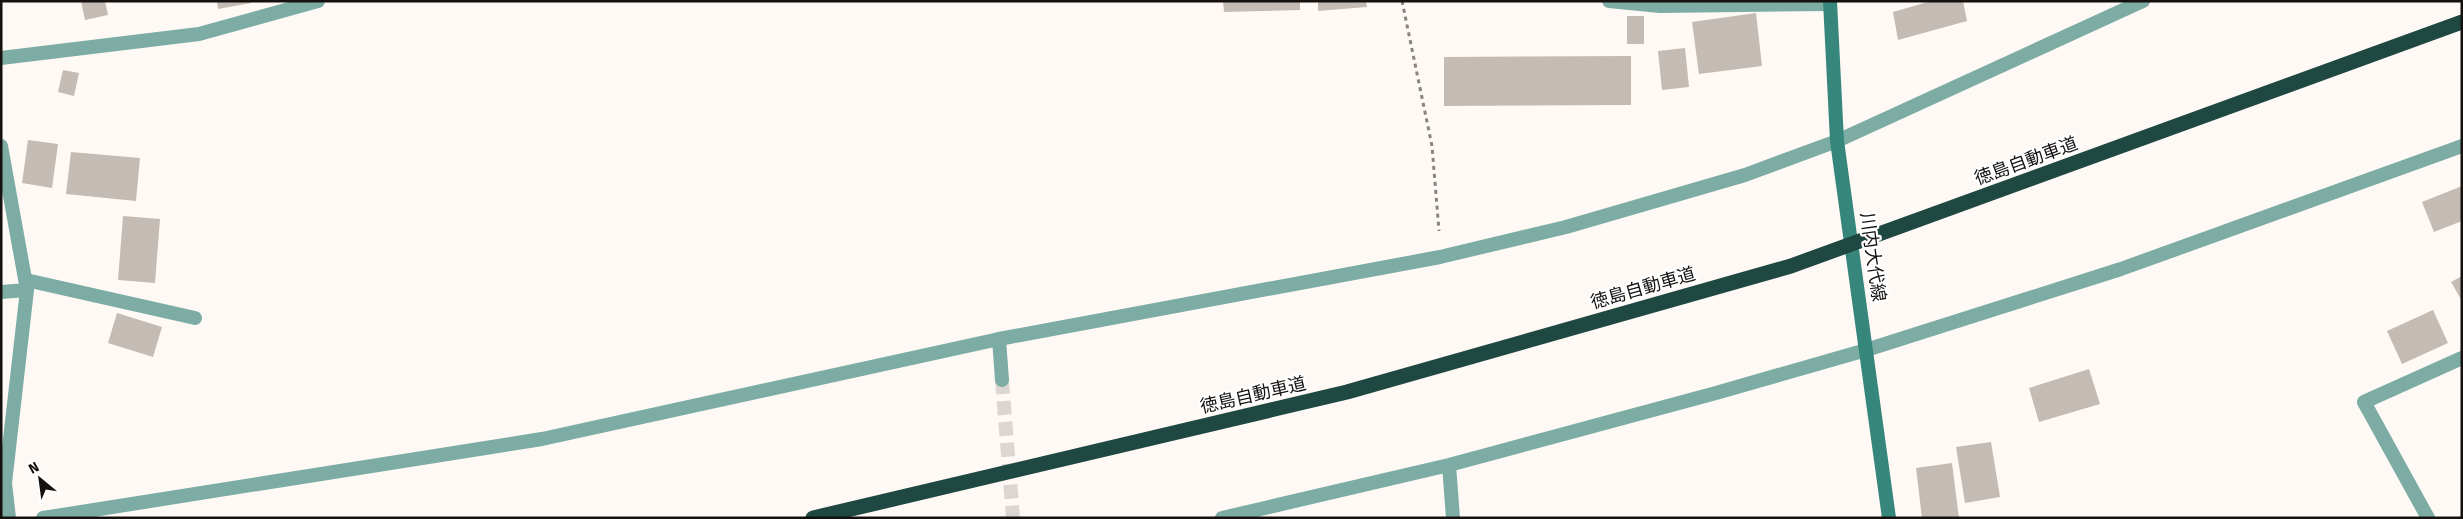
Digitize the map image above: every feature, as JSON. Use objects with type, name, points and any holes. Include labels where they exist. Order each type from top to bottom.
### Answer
[{"type":"highway","name":"徳島自動車道","points":[[813,518],[1347,392],[1791,266],[2462,22]]},
{"type":"main road","name":"川内大代線","points":[[1830,3],[1838,141],[1889,518]]},
{"type":"street","points":[[1,58],[199,34],[318,1]]},
{"type":"street","points":[[1609,1],[1660,6],[1830,3]]},
{"type":"street","points":[[43,518],[542,439],[999,339],[1440,257],[1566,227],[1736,178],[1838,141],[2143,1]]},
{"type":"street","points":[[1,146],[26,285],[5,483],[9,518]]},
{"type":"street","points":[[1222,518],[1449,465],[1716,394],[1866,350],[2121,269],[2462,146]]},
{"type":"street","points":[[1,292],[26,285],[195,318]]},
{"type":"street","points":[[999,339],[1002,380]]},
{"type":"street","points":[[2428,518],[2364,402],[2462,358]]},
{"type":"street","points":[[1449,465],[1453,518]]},
{"type":"path","points":[[1402,1],[1432,146],[1440,257]]},
{"type":"building","points":[[81,1],[105,1],[108,15],[85,20]]},
{"type":"building","points":[[217,1],[251,1],[251,3],[218,9]]},
{"type":"building","points":[[1223,1],[1300,1],[1300,10],[1224,12]]},
{"type":"building","points":[[1318,1],[1366,1],[1367,7],[1318,11]]},
{"type":"building","points":[[1931,1],[1963,1],[1967,21],[1898,40],[1893,12]]},
{"type":"building","points":[[1756,13],[1762,66],[1699,74],[1692,22]]},
{"type":"building","points":[[1627,16],[1644,16],[1644,44],[1627,44]]},
{"type":"building","points":[[1685,48],[1689,87],[1662,90],[1658,51]]},
{"type":"building","points":[[1631,56],[1631,105],[1444,106],[1444,57]]},
{"type":"building","points":[[63,70],[79,73],[74,96],[58,92]]},
{"type":"building","points":[[28,140],[58,144],[52,188],[22,183]]},
{"type":"building","points":[[71,152],[140,158],[136,201],[66,194]]},
{"type":"building","points":[[2462,186],[2462,221],[2434,232],[2422,202]]},
{"type":"building","points":[[123,216],[160,219],[155,283],[118,280]]},
{"type":"building","points":[[2462,276],[2462,301],[2451,282]]},
{"type":"building","points":[[2433,310],[2448,343],[2402,364],[2387,331]]},
{"type":"building","points":[[117,313],[162,327],[153,357],[108,343]]},
{"type":"building","points":[[2089,369],[2100,404],[2039,422],[2029,388]]},
{"type":"building","points":[[1991,442],[2000,497],[1965,503],[1956,447]]},
{"type":"building","points":[[1952,463],[1959,518],[1922,518],[1916,468]]},
{"type":"tunnel","points":[[1002,380],[1013,518]]}]
